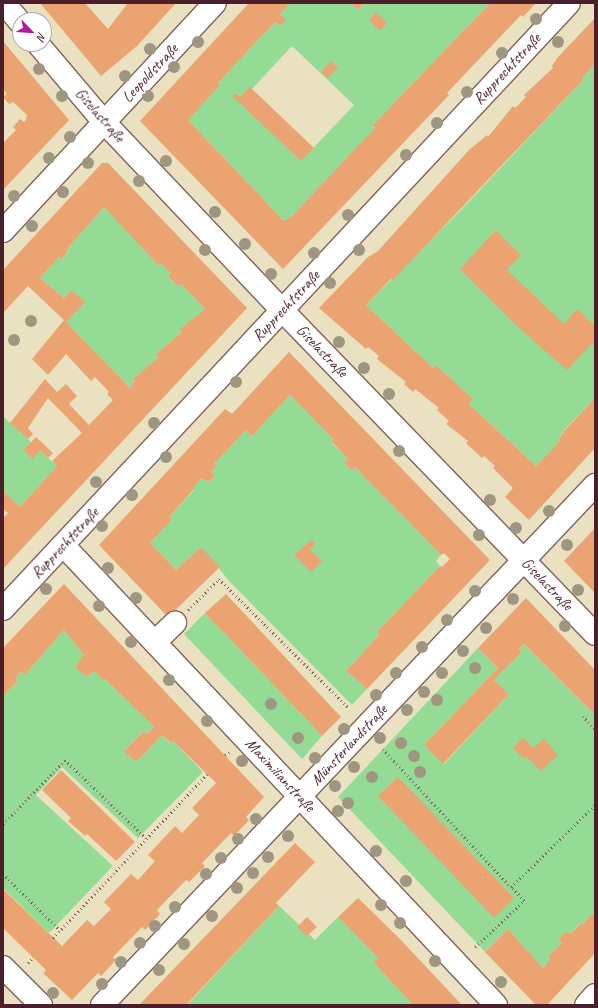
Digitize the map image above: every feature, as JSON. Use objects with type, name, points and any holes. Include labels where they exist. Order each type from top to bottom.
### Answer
[{"type":"street","points":[[4,3],[12,12]]},
{"type":"street","name":"Leopoldstraße","points":[[3,231],[215,3]]},
{"type":"street","name":"Rupprechtstraße","points":[[3,609],[569,3]]},
{"type":"street","name":"Giselastraße","points":[[45,52],[104,122],[282,310],[595,634]]},
{"type":"street","name":"Münsterlandstraße","points":[[102,1005],[595,484]]},
{"type":"street","name":"Maximilianstraße","points":[[63,545],[496,1005]]},
{"type":"street","points":[[155,642],[175,623]]},
{"type":"street","points":[[3,967],[41,1005]]},
{"type":"street","points":[[586,1005],[595,995]]},
{"type":"path","points":[[175,623],[219,579],[350,708]]},
{"type":"path","points":[[582,716],[595,729]]},
{"type":"path","points":[[383,749],[524,901],[475,947]]},
{"type":"path","points":[[225,756],[229,752]]},
{"type":"path","points":[[3,824],[65,760],[146,838]]},
{"type":"path","points":[[53,938],[207,774]]},
{"type":"path","points":[[511,887],[595,805]]},
{"type":"path","points":[[3,874],[60,930]]},
{"type":"path","points":[[28,963],[33,958]]},
{"type":"green space","points":[[289,3],[351,3],[358,10],[364,3],[490,3],[372,126],[375,129],[293,215],[284,221],[188,120],[218,83],[275,22],[280,26],[285,19],[280,15]],"holes":[[[292,46],[354,105],[301,161],[233,96],[236,93],[240,97],[252,89]]]},
{"type":"green space","points":[[595,64],[595,398],[565,429],[558,440],[560,441],[536,466],[469,404],[473,399],[436,365],[433,368],[366,305],[460,211],[584,79],[583,77]]},
{"type":"green space","points":[[104,207],[158,264],[160,263],[171,273],[168,276],[178,286],[181,284],[205,309],[180,330],[182,332],[156,354],[159,357],[133,379],[135,381],[130,388],[66,322],[84,302],[71,290],[64,298],[40,278],[59,257],[62,259],[69,251],[67,249]]},
{"type":"green space","points":[[290,395],[334,440],[332,443],[348,459],[344,463],[352,470],[355,467],[441,555],[436,561],[440,566],[377,632],[379,635],[346,671],[367,689],[352,705],[231,583],[201,547],[176,570],[150,543],[172,520],[169,517],[195,489],[193,487],[202,478],[209,482],[215,477],[211,472],[216,467],[214,464],[246,430],[252,436]]},
{"type":"green space","points":[[3,416],[31,442],[23,450],[33,458],[40,450],[57,466],[20,507],[3,492]]},
{"type":"green space","points":[[205,613],[322,736],[302,759],[184,634]]},
{"type":"green space","points":[[64,630],[84,655],[76,667],[86,677],[94,671],[103,680],[105,679],[154,727],[147,734],[144,731],[125,750],[136,762],[162,735],[170,743],[173,741],[203,772],[138,838],[62,767],[36,795],[113,866],[49,933],[3,888],[3,696],[18,681],[15,678],[22,671],[25,675]]},
{"type":"green space","points":[[524,644],[595,715],[595,911],[582,925],[580,923],[570,934],[566,931],[559,939],[562,943],[548,957],[550,959],[543,968],[508,929],[485,952],[338,797],[478,648],[498,668],[424,745],[444,764],[509,694],[494,680],[522,652],[519,649]]},
{"type":"green space","points":[[276,903],[315,940],[338,917],[378,958],[373,962],[413,1005],[187,1005],[279,906]]},
{"type":"building","points":[[40,3],[85,3],[108,29],[128,3],[176,3],[137,46],[101,76],[52,17],[52,12],[48,12]]},
{"type":"building","points":[[249,3],[289,3],[280,15],[286,19],[280,26],[275,22],[218,83],[220,85],[188,120],[284,221],[293,215],[375,128],[372,126],[490,3],[536,3],[523,17],[521,15],[447,93],[449,95],[283,269],[140,121]]},
{"type":"building","points":[[351,3],[364,3],[358,10]]},
{"type":"building","points":[[376,12],[387,23],[380,31],[369,20]]},
{"type":"building","points":[[595,18],[595,64],[583,77],[584,79],[393,280],[391,279],[366,305],[433,368],[436,365],[473,399],[469,404],[536,466],[560,441],[558,440],[565,430],[595,398],[595,448],[529,520],[505,497],[513,488],[493,468],[495,466],[484,456],[482,458],[466,443],[468,441],[446,424],[449,421],[437,410],[439,408],[415,389],[413,392],[404,384],[406,382],[377,359],[379,356],[368,347],[366,349],[319,308],[368,257],[378,251],[469,150],[487,135],[488,137],[513,106],[515,108],[526,97],[524,95],[553,68],[552,66],[558,57]]},
{"type":"building","points":[[3,41],[69,120],[3,190],[3,143],[16,130],[13,127],[20,119],[24,122],[27,115],[13,102],[9,104],[3,97],[7,94],[3,89]]},
{"type":"building","points":[[331,61],[338,68],[327,78],[321,72]]},
{"type":"building","points":[[250,87],[314,148],[301,161],[232,96],[236,93],[240,97]]},
{"type":"building","points":[[102,163],[108,163],[247,308],[3,569],[3,518],[8,513],[3,509],[3,491],[20,507],[57,466],[52,461],[82,433],[48,398],[28,428],[33,434],[28,439],[10,423],[45,379],[57,392],[66,384],[77,396],[69,404],[89,425],[113,400],[107,394],[109,392],[95,377],[91,381],[66,354],[48,375],[32,359],[64,320],[28,286],[3,313],[3,270]],"holes":[[[104,207],[158,265],[160,263],[171,273],[168,276],[178,286],[181,284],[205,309],[179,330],[182,332],[156,354],[159,357],[133,379],[135,381],[130,388],[66,322],[85,302],[71,290],[64,298],[40,278],[59,257],[62,259],[69,250],[67,249]]]},
{"type":"building","points":[[496,230],[521,255],[507,270],[564,324],[577,309],[595,326],[595,341],[567,370],[520,329],[460,269]]},
{"type":"building","points":[[289,352],[490,560],[367,689],[346,671],[379,635],[377,632],[440,566],[442,567],[450,559],[444,553],[441,555],[355,467],[352,470],[344,463],[348,459],[332,442],[334,440],[290,395],[252,436],[246,430],[214,464],[217,466],[211,472],[215,476],[209,482],[202,478],[193,487],[195,488],[169,517],[172,520],[150,543],[176,570],[201,547],[220,567],[168,617],[99,545],[225,409],[232,414]]},
{"type":"building","points":[[36,437],[53,453],[48,458],[40,450],[33,459],[23,450]]},
{"type":"building","points":[[595,528],[595,593],[564,561]]},
{"type":"building","points":[[311,540],[315,544],[310,550],[322,561],[311,572],[294,555]]},
{"type":"building","points":[[64,584],[264,797],[246,817],[249,820],[234,836],[231,833],[202,863],[205,866],[189,882],[186,880],[157,910],[160,914],[145,930],[142,927],[113,957],[116,960],[101,976],[98,973],[72,1000],[43,973],[46,970],[3,928],[3,889],[62,946],[87,920],[94,926],[111,909],[104,902],[131,874],[138,880],[155,861],[148,855],[175,826],[182,833],[199,815],[192,808],[216,783],[173,741],[171,743],[162,735],[136,762],[124,751],[144,731],[147,734],[154,727],[105,679],[103,680],[94,671],[86,677],[75,667],[84,655],[64,630],[25,675],[22,671],[15,678],[18,681],[3,696],[3,648]]},
{"type":"building","points":[[226,594],[341,717],[322,736],[205,613]]},
{"type":"building","points":[[526,598],[595,670],[595,715],[524,644],[519,649],[522,652],[494,680],[509,694],[443,764],[424,745],[498,668],[478,648]]},
{"type":"building","points":[[523,738],[533,748],[544,739],[558,755],[541,771],[527,757],[524,759],[513,748]]},
{"type":"building","points":[[61,770],[135,842],[116,861],[87,834],[85,836],[68,821],[71,818],[42,790]]},
{"type":"building","points":[[398,777],[514,898],[494,918],[378,796]]},
{"type":"building","points":[[295,843],[315,862],[276,903],[279,906],[186,1005],[139,1005]]},
{"type":"building","points":[[358,898],[399,938],[462,1005],[413,1005],[373,962],[378,958],[338,917]]},
{"type":"building","points":[[595,911],[595,953],[547,1005],[536,1005],[485,952],[508,929],[543,968],[550,959],[548,957],[562,943],[559,939],[566,931],[570,934],[581,923],[582,925]]},
{"type":"building","points":[[307,917],[317,927],[307,936],[297,927]]}]
